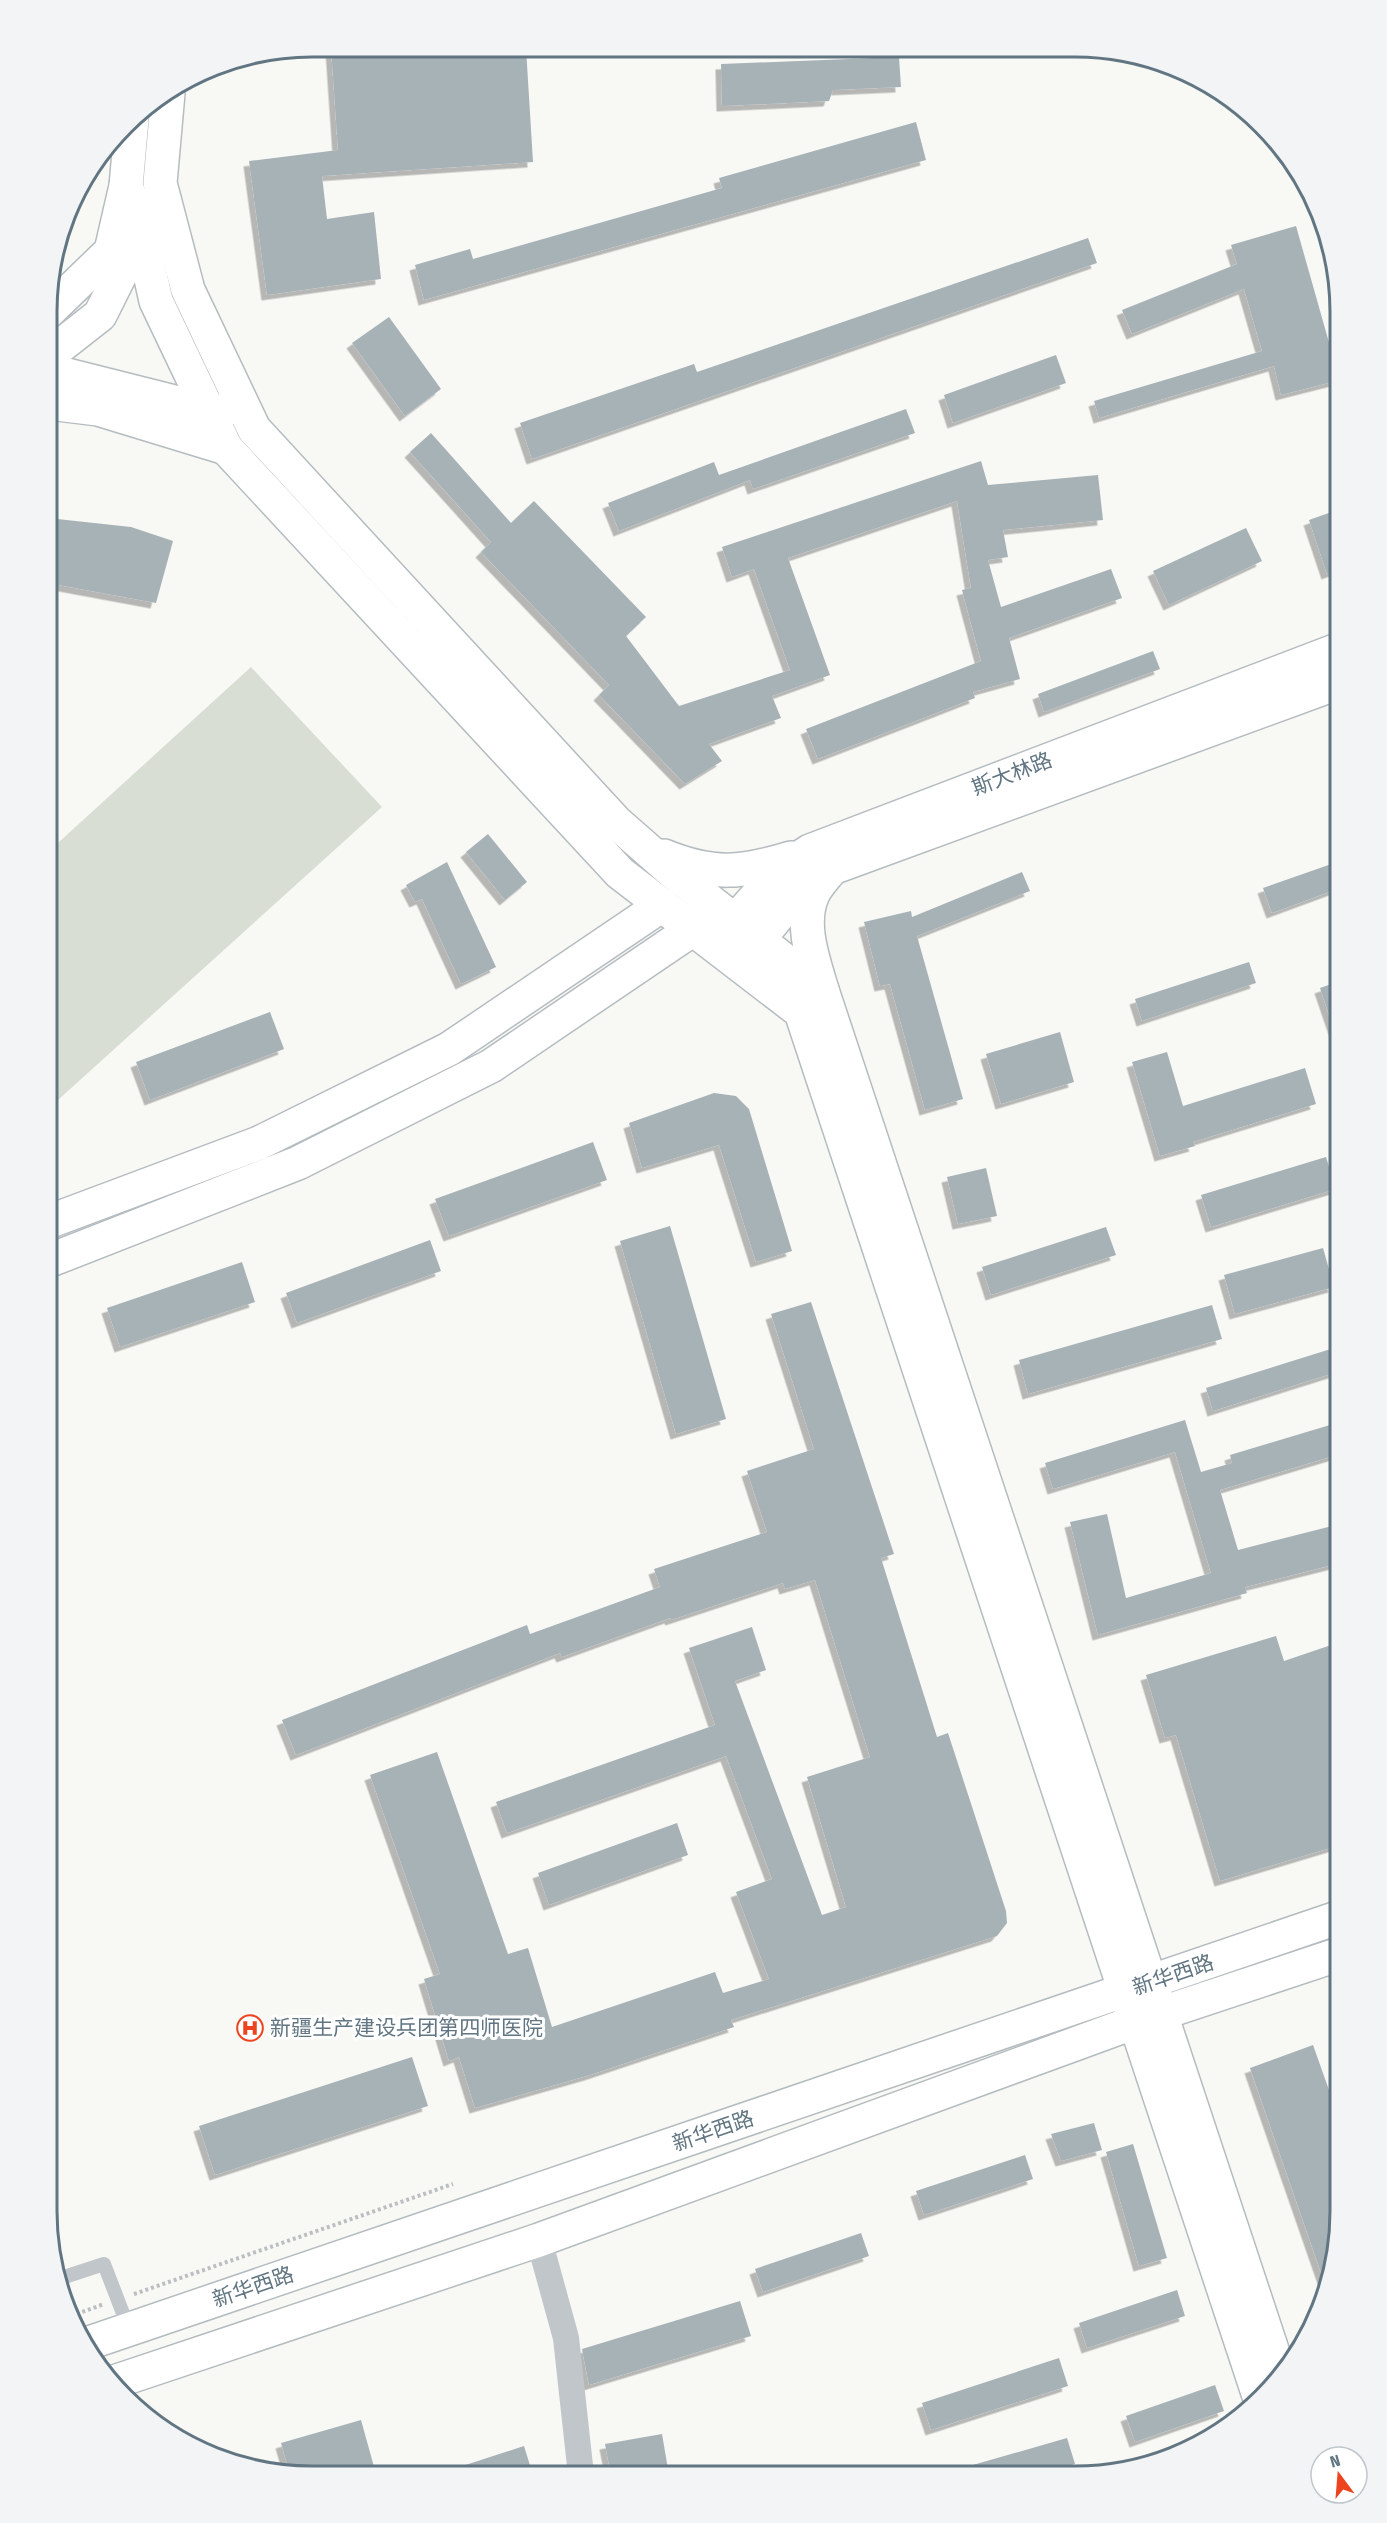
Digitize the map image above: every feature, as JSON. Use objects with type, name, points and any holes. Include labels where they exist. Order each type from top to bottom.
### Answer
[{"type":"main road","points":[[57,349],[100,315],[141,236],[160,183],[167,102]]},
{"type":"main road","points":[[58,303],[111,251],[126,186],[131,133]]},
{"type":"main road","points":[[160,183],[188,290],[254,429],[616,822],[738,944],[811,1001]]},
{"type":"main road","points":[[126,186],[141,236],[156,301],[226,448],[620,873],[693,929],[738,944]]},
{"type":"main road","points":[[57,374],[210,411],[246,411]]},
{"type":"main road","points":[[57,405],[98,409],[226,448]]},
{"type":"main road","name":"斯大林路","points":[[738,944],[802,887],[821,860],[1330,653]]},
{"type":"main road","name":"斯大林路","points":[[821,860],[1330,685]]},
{"type":"main road","points":[[644,848],[692,867],[723,872],[821,860],[808,914],[811,1001],[1143,2003],[1257,2389]]},
{"type":"main road","points":[[57,1219],[259,1143],[449,1049],[662,905]]},
{"type":"main road","points":[[57,1257],[298,1163],[490,1066],[693,929]]},
{"type":"main road","name":"新华西路","points":[[121,2380],[539,2240],[1143,2003],[1330,1921]]},
{"type":"main road","name":"新华西路","points":[[91,2340],[123,2314],[1143,2003],[1330,1956]]},
{"type":"main road","points":[[1143,2003],[1277,2366]]},
{"type":"street","points":[[539,2240],[566,2338],[580,2466]]},
{"type":"lane","points":[[66,2276],[104,2264],[123,2314]]},
{"type":"path","points":[[79,2316],[123,2314],[453,2184]]},
{"type":"shaded area","points":[[251,667],[382,807],[57,1101],[57,844]]},
{"type":"building","points":[[332,57],[527,57],[533,162],[322,176],[327,219],[374,212],[381,279],[267,295],[249,161],[338,150]]},
{"type":"building","points":[[899,57],[901,87],[833,90],[829,101],[722,106],[721,64]]},
{"type":"building","points":[[916,122],[926,160],[424,300],[415,265],[470,249],[473,259],[722,188],[719,178]]},
{"type":"building","points":[[1296,226],[1330,346],[1330,383],[1281,395],[1274,366],[1099,418],[1094,401],[1262,351],[1244,289],[1132,334],[1122,310],[1237,264],[1231,245]]},
{"type":"building","points":[[1088,238],[1097,263],[532,459],[520,423],[694,364],[697,372]]},
{"type":"building","points":[[389,317],[441,389],[405,416],[352,343]]},
{"type":"building","points":[[1056,355],[1066,383],[953,423],[944,395]]},
{"type":"building","points":[[906,409],[915,433],[753,489],[750,480],[619,531],[608,503],[714,462],[719,475]]},
{"type":"building","points":[[431,433],[511,523],[534,501],[646,617],[626,636],[679,706],[790,670],[754,569],[732,577],[722,547],[981,461],[988,485],[1098,475],[1103,520],[1003,530],[1008,557],[988,560],[1001,607],[1111,569],[1122,598],[1009,638],[1020,679],[973,692],[975,698],[818,759],[806,729],[981,661],[962,590],[971,588],[957,501],[788,558],[830,675],[772,696],[781,718],[709,744],[722,761],[685,784],[599,695],[609,685],[481,552],[491,542],[410,452]]},
{"type":"building","points":[[1330,513],[1330,573],[1327,574],[1309,520]]},
{"type":"building","points":[[57,519],[131,527],[173,541],[156,603],[57,585]]},
{"type":"building","points":[[1246,528],[1262,561],[1169,605],[1153,571]]},
{"type":"building","points":[[1153,651],[1160,669],[1044,712],[1038,694]]},
{"type":"building","points":[[488,834],[527,882],[505,900],[466,852]]},
{"type":"building","points":[[447,862],[496,967],[461,984],[422,899],[415,902],[406,885]]},
{"type":"building","points":[[1330,865],[1330,892],[1272,913],[1263,888]]},
{"type":"building","points":[[1022,872],[1030,891],[917,936],[963,1099],[925,1110],[890,984],[880,986],[864,922],[911,911],[912,917]]},
{"type":"building","points":[[1249,962],[1256,983],[1142,1021],[1135,999]]},
{"type":"building","points":[[1330,984],[1330,1017],[1320,988]]},
{"type":"building","points":[[270,1012],[284,1049],[150,1100],[136,1062]]},
{"type":"building","points":[[1060,1032],[1074,1082],[1001,1104],[986,1054]]},
{"type":"building","points":[[1167,1052],[1183,1106],[1305,1068],[1316,1104],[1193,1142],[1195,1146],[1160,1156],[1132,1062]]},
{"type":"building","points":[[714,1093],[736,1096],[749,1109],[792,1251],[756,1262],[719,1145],[642,1168],[629,1123]]},
{"type":"building","points":[[593,1142],[607,1180],[449,1236],[435,1199]]},
{"type":"building","points":[[1326,1157],[1330,1170],[1330,1191],[1211,1227],[1201,1195]]},
{"type":"building","points":[[986,1168],[997,1216],[958,1224],[947,1177]]},
{"type":"building","points":[[670,1226],[726,1419],[676,1434],[620,1241]]},
{"type":"building","points":[[1106,1227],[1116,1255],[991,1295],[982,1267]]},
{"type":"building","points":[[430,1240],[441,1271],[297,1323],[286,1293]]},
{"type":"building","points":[[1323,1248],[1330,1273],[1330,1288],[1235,1314],[1224,1275]]},
{"type":"building","points":[[242,1262],[255,1302],[120,1347],[107,1308]]},
{"type":"building","points":[[811,1302],[894,1554],[881,1558],[937,1737],[948,1733],[1006,1911],[1007,1923],[997,1936],[731,2020],[734,2027],[590,2075],[475,2108],[459,2057],[449,2061],[424,1979],[440,1974],[370,1775],[437,1752],[508,1954],[528,1948],[552,2027],[715,1972],[723,1993],[769,1979],[736,1892],[772,1879],[726,1756],[507,1833],[496,1802],[715,1725],[689,1648],[752,1627],[766,1670],[735,1681],[822,1915],[846,1907],[807,1777],[870,1757],[815,1580],[785,1589],[783,1583],[671,1620],[670,1618],[562,1657],[560,1653],[296,1755],[282,1720],[527,1625],[530,1634],[660,1587],[654,1569],[767,1532],[747,1471],[814,1449],[771,1314]]},
{"type":"building","points":[[1212,1305],[1222,1339],[1028,1394],[1019,1360]]},
{"type":"building","points":[[1330,1349],[1330,1374],[1213,1411],[1206,1388]]},
{"type":"building","points":[[1185,1420],[1201,1472],[1232,1463],[1230,1455],[1330,1425],[1330,1457],[1220,1490],[1238,1550],[1330,1527],[1330,1566],[1245,1587],[1247,1593],[1098,1635],[1070,1522],[1107,1514],[1126,1598],[1211,1573],[1175,1452],[1053,1489],[1045,1463]]},
{"type":"building","points":[[1276,1636],[1284,1661],[1330,1645],[1330,1848],[1220,1881],[1176,1735],[1165,1738],[1146,1675]]},
{"type":"building","points":[[677,1823],[688,1855],[549,1905],[538,1873]]},
{"type":"building","points":[[1313,2045],[1330,2093],[1330,2211],[1328,2245],[1322,2274],[1250,2068]]},
{"type":"building","points":[[412,2057],[428,2106],[215,2175],[199,2126]]},
{"type":"building","points":[[1094,2123],[1102,2150],[1061,2161],[1051,2134]]},
{"type":"building","points":[[1133,2144],[1167,2258],[1139,2266],[1106,2152]]},
{"type":"building","points":[[1025,2155],[1033,2179],[924,2215],[916,2191]]},
{"type":"building","points":[[861,2233],[869,2256],[763,2292],[755,2269]]},
{"type":"building","points":[[1177,2290],[1185,2316],[1087,2348],[1079,2323]]},
{"type":"building","points":[[740,2301],[751,2336],[589,2385],[582,2349]]},
{"type":"building","points":[[1059,2358],[1068,2386],[931,2430],[922,2403]]},
{"type":"building","points":[[1215,2385],[1224,2411],[1135,2442],[1126,2416]]},
{"type":"building","points":[[361,2420],[374,2466],[287,2465],[281,2443]]},
{"type":"building","points":[[662,2434],[667,2466],[609,2466],[605,2444]]},
{"type":"building","points":[[1067,2438],[1075,2464],[1068,2466],[969,2466]]},
{"type":"building","points":[[524,2446],[530,2466],[462,2466]]},
{"type":"place","name":"新疆生产建设兵团第四师医院","points":[[250,2028]]}]
